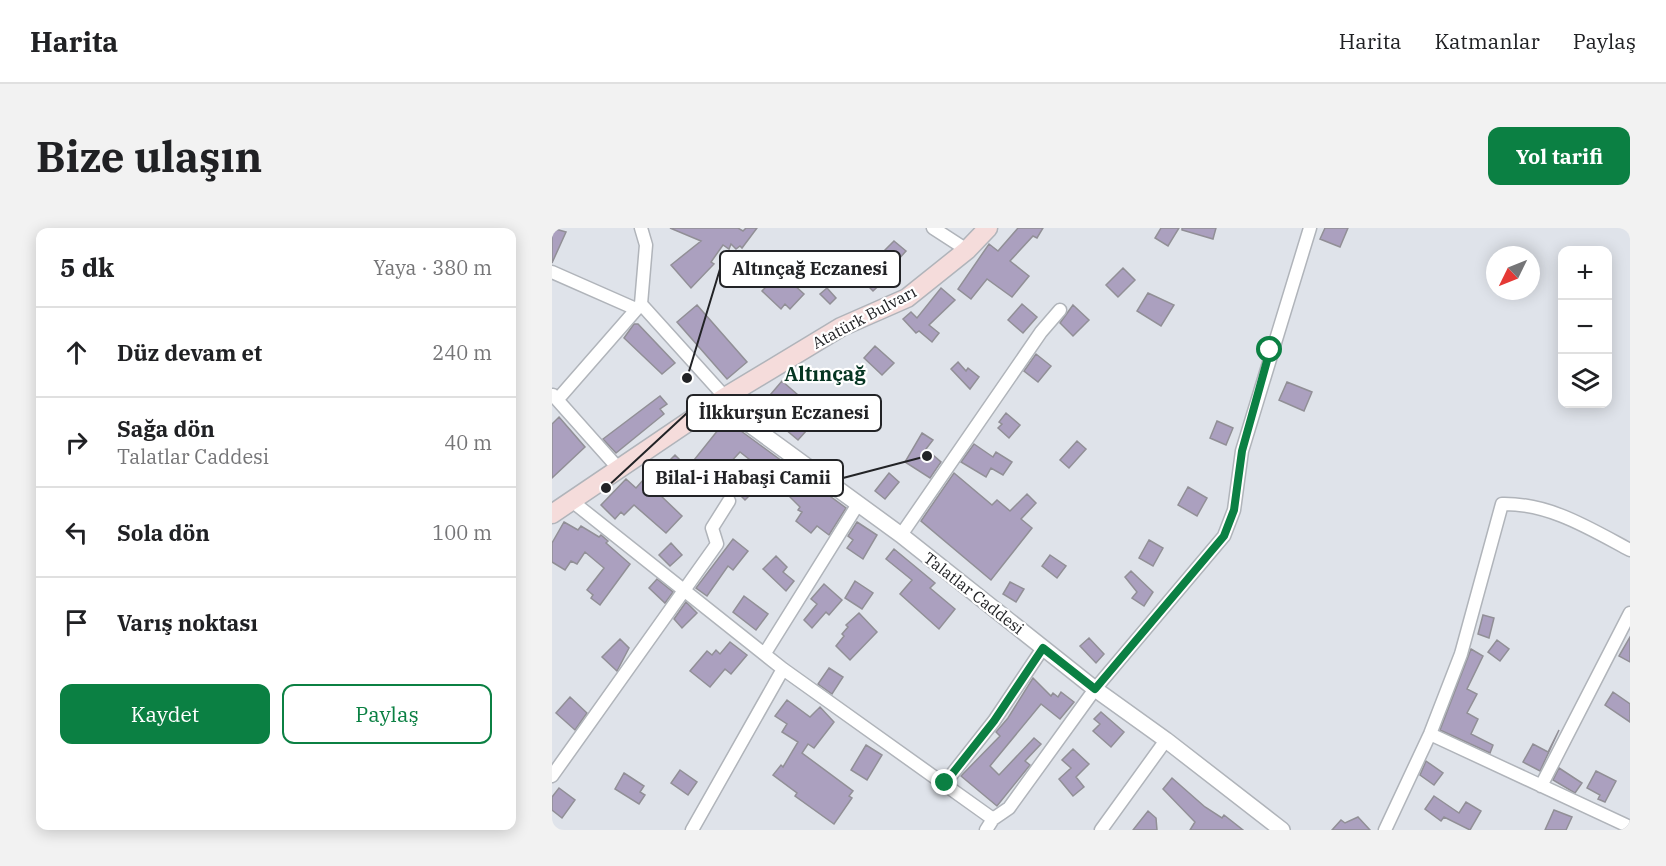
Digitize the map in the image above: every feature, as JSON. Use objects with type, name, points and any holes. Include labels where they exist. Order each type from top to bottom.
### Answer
[{"type":"main road","name":"Atatürk Bulvarı","points":[[552,514],[723,400],[841,327],[907,298],[967,250],[988,228]]},
{"type":"street","points":[[618,468],[555,397],[639,307],[646,245],[641,228]]},
{"type":"street","points":[[933,228],[967,250]]},
{"type":"street","points":[[573,502],[783,669],[945,783],[989,824],[1009,808],[1095,689],[1224,536],[1234,510],[1242,451],[1310,228]]},
{"type":"street","points":[[552,273],[639,307],[723,400]]},
{"type":"street","points":[[901,536],[1034,342],[1060,310]]},
{"type":"street","name":"Talatlar Caddesi","points":[[723,400],[901,536],[1095,689],[1166,740],[1272,827]]},
{"type":"street","points":[[552,776],[717,544],[712,528],[729,501]]},
{"type":"street","points":[[765,653],[858,504]]},
{"type":"street","points":[[1385,830],[1430,734],[1461,654],[1502,504],[1520,504],[1571,518],[1630,550]]},
{"type":"street","points":[[1541,786],[1630,613]]},
{"type":"street","points":[[945,783],[994,721],[1043,648]]},
{"type":"street","points":[[692,830],[783,669]]},
{"type":"street","points":[[1430,734],[1630,827]]},
{"type":"street","points":[[1101,830],[1166,740]]},
{"type":"building","points":[[552,228],[566,232],[552,263]]},
{"type":"building","points":[[670,228],[738,228],[743,231],[746,228],[757,228],[742,248],[740,246],[736,249],[731,244],[729,249],[723,245],[711,262],[714,264],[691,288],[671,265],[701,241]]},
{"type":"building","points":[[1018,228],[1043,228],[1037,238],[1033,236],[1010,261],[1029,276],[1012,297],[987,279],[971,299],[958,289],[989,244],[998,251]]},
{"type":"building","points":[[1161,228],[1179,228],[1168,246],[1155,238]]},
{"type":"building","points":[[1182,228],[1216,228],[1213,239],[1182,230]]},
{"type":"building","points":[[1325,228],[1348,228],[1340,247],[1320,239]]},
{"type":"building","points":[[894,241],[906,251],[897,261],[885,250]]},
{"type":"building","points":[[865,258],[886,279],[873,291],[857,275],[862,269],[858,265]]},
{"type":"building","points":[[1123,268],[1135,280],[1118,297],[1106,285]]},
{"type":"building","points":[[780,272],[804,294],[790,309],[785,304],[781,309],[762,291]]},
{"type":"building","points":[[827,288],[836,298],[830,304],[820,294]]},
{"type":"building","points":[[941,288],[955,300],[929,325],[939,333],[932,342],[919,331],[916,333],[903,319],[911,312],[917,318]]},
{"type":"building","points":[[1148,293],[1174,305],[1161,326],[1137,311]]},
{"type":"building","points":[[1022,304],[1037,317],[1023,333],[1008,320]]},
{"type":"building","points":[[697,305],[747,362],[727,379],[677,322]]},
{"type":"building","points":[[1073,305],[1089,320],[1073,336],[1060,323]]},
{"type":"building","points":[[634,324],[638,324],[675,363],[662,374],[624,338]]},
{"type":"building","points":[[875,346],[894,363],[882,375],[864,358]]},
{"type":"building","points":[[1036,354],[1051,366],[1038,382],[1024,371]]},
{"type":"building","points":[[958,362],[966,371],[968,368],[979,377],[970,389],[951,369]]},
{"type":"building","points":[[782,381],[813,408],[798,425],[806,431],[798,440],[766,413],[772,407],[765,401]]},
{"type":"building","points":[[1287,382],[1312,392],[1304,411],[1279,400]]},
{"type":"building","points":[[660,396],[667,404],[660,409],[664,414],[616,453],[603,439]]},
{"type":"building","points":[[1006,413],[1020,425],[1009,438],[998,428],[1002,424],[999,422]]},
{"type":"building","points":[[559,417],[585,447],[552,478],[552,424]]},
{"type":"building","points":[[726,420],[846,508],[829,535],[817,526],[811,533],[796,521],[802,512],[798,510],[800,507],[764,471],[740,452],[712,482],[690,465]]},
{"type":"building","points":[[1217,421],[1233,428],[1226,445],[1210,438]]},
{"type":"building","points":[[922,433],[933,440],[926,449],[941,462],[930,478],[905,462]]},
{"type":"building","points":[[1077,441],[1086,449],[1069,468],[1060,460]]},
{"type":"building","points":[[974,444],[993,457],[996,452],[1012,462],[1003,475],[991,468],[986,477],[961,462]]},
{"type":"building","points":[[675,455],[689,469],[676,482],[673,479],[659,494],[682,516],[666,533],[634,505],[624,515],[621,512],[615,519],[601,505],[626,479],[636,488],[653,469],[658,472]]},
{"type":"building","points":[[889,473],[899,482],[885,499],[875,491]]},
{"type":"building","points":[[954,473],[992,505],[997,500],[1010,511],[1027,494],[1036,503],[1021,519],[1032,528],[991,580],[921,521]]},
{"type":"building","points":[[742,475],[756,489],[745,500],[731,486]]},
{"type":"building","points":[[1188,487],[1207,498],[1197,516],[1178,505]]},
{"type":"building","points":[[564,522],[578,530],[581,526],[599,537],[601,535],[608,541],[606,543],[630,564],[600,605],[591,598],[593,595],[587,590],[604,568],[585,552],[577,564],[571,561],[565,570],[552,562],[552,543]]},
{"type":"building","points":[[857,522],[877,535],[863,559],[847,548],[853,540],[848,536]]},
{"type":"building","points":[[733,539],[748,551],[733,570],[728,566],[707,596],[696,588]]},
{"type":"building","points":[[1149,540],[1163,548],[1153,566],[1139,558]]},
{"type":"building","points":[[671,543],[682,555],[670,566],[659,555]]},
{"type":"building","points":[[894,549],[935,583],[930,588],[955,609],[939,629],[900,594],[912,580],[886,559]]},
{"type":"building","points":[[1050,555],[1066,566],[1057,578],[1042,566]]},
{"type":"building","points":[[776,556],[787,567],[783,572],[794,581],[786,591],[763,569]]},
{"type":"building","points":[[1131,571],[1153,592],[1144,606],[1132,598],[1137,592],[1125,577]]},
{"type":"building","points":[[657,579],[673,592],[665,603],[649,588]]},
{"type":"building","points":[[855,581],[873,593],[862,609],[845,598]]},
{"type":"building","points":[[1010,582],[1024,589],[1016,602],[1003,594]]},
{"type":"building","points":[[824,584],[842,600],[829,615],[826,612],[812,628],[804,620],[817,604],[811,599]]},
{"type":"building","points":[[744,596],[768,614],[756,630],[733,612]]},
{"type":"building","points":[[686,602],[697,613],[682,628],[674,619]]},
{"type":"building","points":[[859,613],[877,632],[850,660],[836,646],[844,636],[842,634],[848,627],[846,625]]},
{"type":"building","points":[[1483,615],[1494,618],[1489,638],[1478,634]]},
{"type":"building","points":[[1630,637],[1630,662],[1619,656]]},
{"type":"building","points":[[1089,638],[1104,654],[1096,663],[1080,646]]},
{"type":"building","points":[[620,639],[629,648],[617,671],[602,657]]},
{"type":"building","points":[[1497,640],[1509,649],[1500,661],[1488,652]]},
{"type":"building","points":[[730,642],[747,655],[731,674],[725,669],[710,687],[690,671],[707,651],[712,655],[716,650],[720,654]]},
{"type":"building","points":[[1471,649],[1483,656],[1467,689],[1477,694],[1467,713],[1478,719],[1471,734],[1493,745],[1490,753],[1440,730]]},
{"type":"building","points":[[829,668],[843,677],[832,694],[818,684]]},
{"type":"building","points":[[1033,678],[1051,696],[1053,693],[1058,697],[1061,692],[1074,702],[1060,719],[1041,704],[990,766],[999,775],[1034,738],[1041,744],[1025,761],[1030,765],[997,806],[961,776],[1000,736],[996,732],[1008,718]]},
{"type":"building","points":[[1613,692],[1630,704],[1630,722],[1605,705]]},
{"type":"building","points":[[570,697],[587,713],[575,730],[556,713]]},
{"type":"building","points":[[787,700],[810,717],[820,707],[834,722],[814,748],[808,744],[802,753],[853,791],[849,796],[852,798],[834,824],[795,796],[797,793],[773,775],[781,765],[783,767],[798,742],[782,732],[787,724],[775,716]]},
{"type":"building","points":[[1101,712],[1124,732],[1111,747],[1093,731],[1100,724],[1094,719]]},
{"type":"building","points":[[1559,730],[1540,771],[1523,762],[1533,744],[1548,752]]},
{"type":"building","points":[[866,745],[882,755],[867,780],[851,770]]},
{"type":"building","points":[[1073,749],[1089,764],[1076,777],[1084,787],[1073,796],[1059,779],[1071,768],[1062,760]]},
{"type":"building","points":[[1426,761],[1443,773],[1434,785],[1420,775]]},
{"type":"building","points":[[1559,768],[1582,783],[1575,793],[1553,780]]},
{"type":"building","points":[[680,770],[697,782],[688,795],[671,783]]},
{"type":"building","points":[[1596,771],[1616,781],[1605,802],[1598,799],[1600,795],[1587,788]]},
{"type":"building","points":[[624,773],[644,786],[640,792],[645,795],[639,804],[615,789]]},
{"type":"building","points":[[1172,778],[1205,807],[1222,818],[1224,815],[1243,830],[1190,830],[1195,822],[1163,789]]},
{"type":"building","points":[[559,788],[575,800],[562,818],[552,810],[552,797]]},
{"type":"building","points":[[1434,796],[1459,813],[1466,802],[1481,811],[1470,830],[1444,817],[1441,821],[1425,809]]},
{"type":"building","points":[[1554,810],[1572,817],[1566,830],[1545,830]]},
{"type":"building","points":[[1148,811],[1156,818],[1157,830],[1133,830]]},
{"type":"building","points":[[1358,817],[1370,830],[1332,830],[1341,820],[1345,823]]},
{"type":"place","name":"Altınçağ Eczanesi","points":[[687,378]]},
{"type":"place","name":"Bilal-i Habaşi Camii","points":[[927,456]]},
{"type":"place","name":"İlkkurşun Eczanesi","points":[[606,488]]},
{"type":"district","name":"Altınçağ","points":[[825,373]]},
{"type":"route","points":[[945,783],[994,721],[1043,648],[1095,689],[1224,536],[1234,510],[1242,451],[1270,350]]}]
